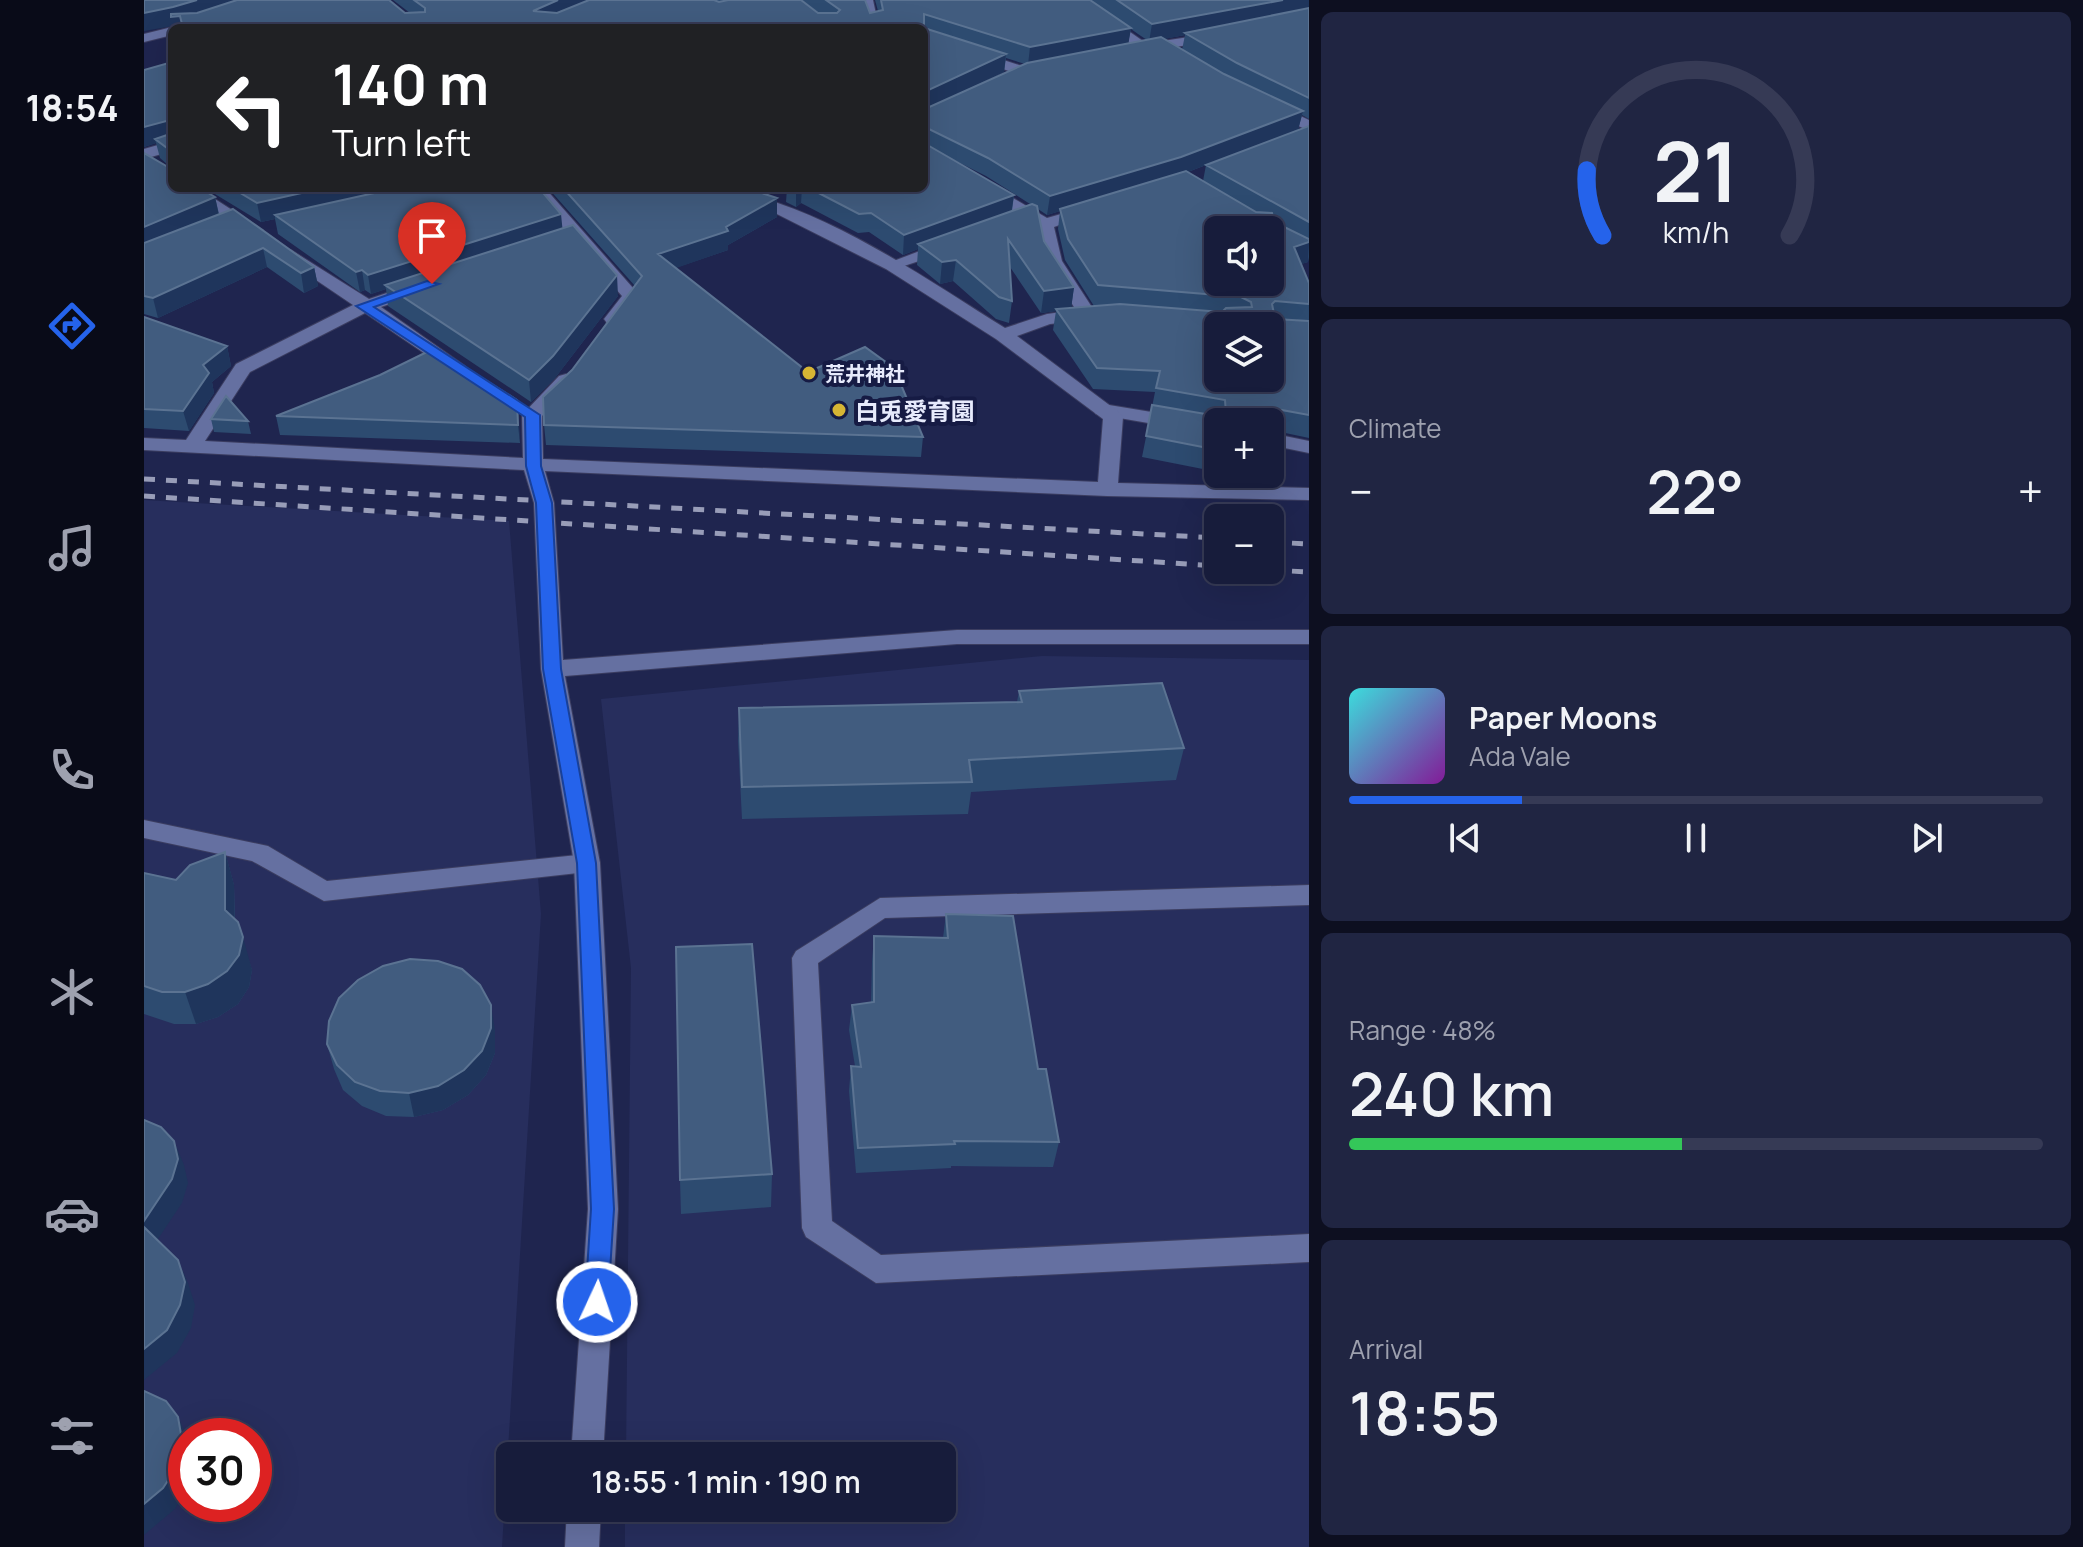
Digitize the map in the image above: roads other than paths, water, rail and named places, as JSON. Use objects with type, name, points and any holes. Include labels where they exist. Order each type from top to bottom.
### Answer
[{"type":"street","points":[[866,0],[874,24]]},
{"type":"street","points":[[1074,0],[1177,60]]},
{"type":"street","points":[[144,38],[168,32]]},
{"type":"street","points":[[1116,54],[1239,33]]},
{"type":"street","points":[[928,39],[1033,71],[1007,80]]},
{"type":"street","points":[[1252,99],[1305,133]]},
{"type":"street","points":[[144,156],[168,147]]},
{"type":"street","points":[[144,156],[163,171]]},
{"type":"street","points":[[966,175],[1038,220],[1053,261],[1088,315]]},
{"type":"street","points":[[194,192],[268,236],[363,306],[467,373]]},
{"type":"street","points":[[539,192],[574,238],[631,296],[602,334]]},
{"type":"street","points":[[731,192],[774,199],[892,265],[1003,335],[1113,417],[1107,490]]},
{"type":"street","points":[[1004,225],[1100,207]]},
{"type":"street","points":[[211,229],[238,218]]},
{"type":"street","points":[[892,265],[962,240]]},
{"type":"street","points":[[191,447],[243,368],[363,306],[432,284]]},
{"type":"street","points":[[1003,335],[1047,319],[1109,315]]},
{"type":"street","points":[[225,352],[252,362]]},
{"type":"street","points":[[583,359],[526,411],[533,466],[544,503],[552,669],[587,863],[603,1209],[588,1442]]},
{"type":"street","points":[[1103,410],[1204,427]]},
{"type":"street","points":[[1284,442],[1309,447]]},
{"type":"street","points":[[144,444],[533,466],[1107,490],[1309,494]]},
{"type":"street","points":[[552,669],[957,637],[1309,637]]},
{"type":"street","points":[[144,829],[259,853],[324,891],[587,863]]},
{"type":"street","points":[[1309,895],[880,908],[805,958],[817,1228],[876,1269],[1309,1248]]},
{"type":"street","points":[[582,1547],[583,1522]]},
{"type":"railway","points":[[144,479],[1204,537]]},
{"type":"railway","points":[[144,496],[1204,565]]},
{"type":"railway","points":[[1284,543],[1309,544]]},
{"type":"railway","points":[[1284,571],[1309,572]]},
{"type":"place","name":"荒井神社","points":[[809,373]]},
{"type":"place","name":"白兎愛育園","points":[[839,410]]}]
